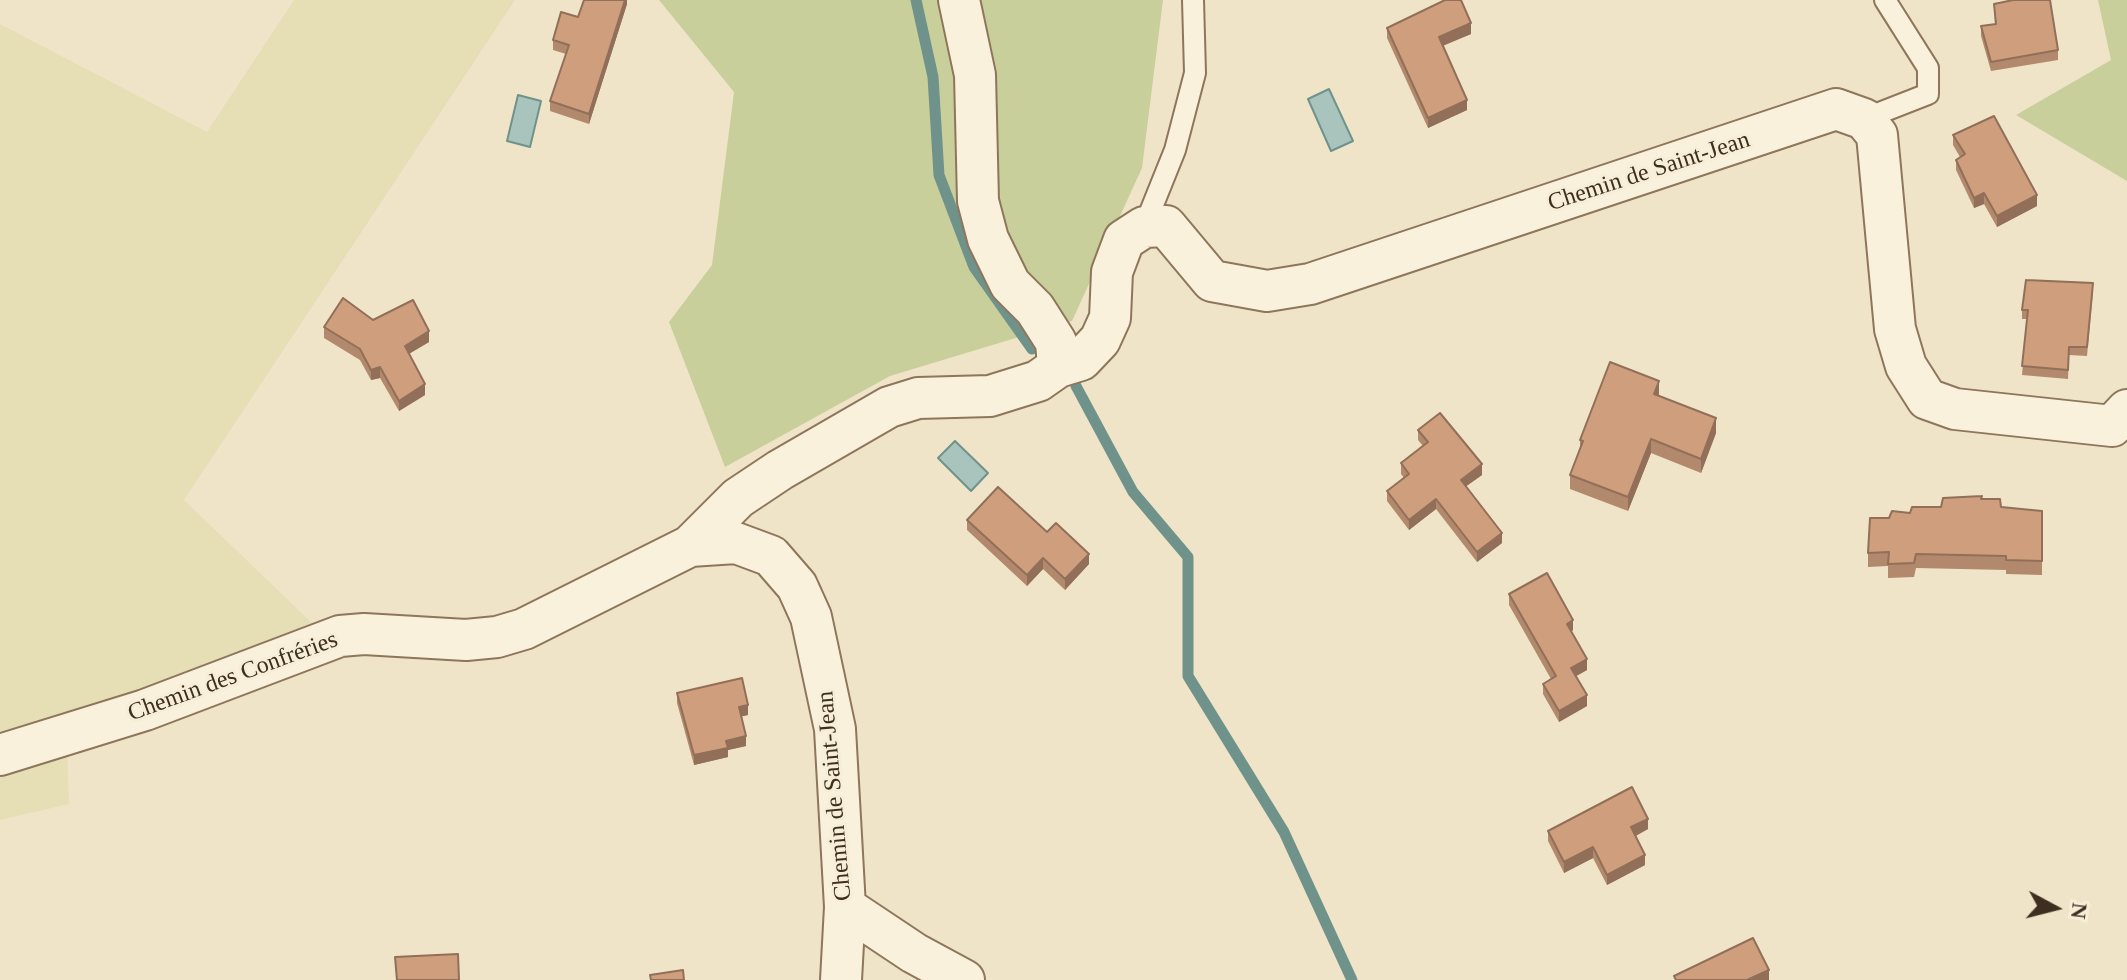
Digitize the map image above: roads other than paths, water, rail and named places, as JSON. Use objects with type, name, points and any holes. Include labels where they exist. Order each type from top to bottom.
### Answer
[{"type":"street","points":[[959,0],[975,75],[978,201],[988,239],[1010,284],[1035,309],[1056,342],[1058,367]]},
{"type":"street","name":"Chemin de Saint-Jean","points":[[1144,227],[1166,226],[1212,281],[1267,291],[1310,284],[1836,109],[1864,119]]},
{"type":"street","points":[[1864,119],[1877,135],[1895,329],[1906,366],[1927,399],[1955,409],[2112,426],[2127,410]]},
{"type":"street","points":[[690,546],[738,498],[889,407],[918,398],[990,396],[1038,381],[1058,367],[1081,360],[1100,340],[1110,318],[1112,272],[1124,240],[1144,227]]},
{"type":"street","name":"Chemin de Saint-Jean","points":[[690,546],[736,543],[771,556],[797,586],[811,617],[835,729],[845,907],[841,980]]},
{"type":"street","name":"Chemin des Confréries","points":[[0,755],[145,710],[340,636],[364,634],[466,640],[497,637],[524,629],[690,546]]},
{"type":"street","points":[[845,907],[914,953],[964,980]]},
{"type":"lane","points":[[1144,227],[1175,150],[1195,73],[1193,0]]},
{"type":"lane","points":[[1864,119],[1928,94],[1928,68],[1885,0]]},
{"type":"water","points":[[1329,89],[1353,141],[1331,151],[1308,99]]},
{"type":"water","points":[[518,95],[541,101],[530,147],[507,141]]},
{"type":"water","points":[[955,441],[988,473],[971,491],[938,458]]},
{"type":"waterway","points":[[916,0],[933,77],[939,175],[974,267],[1032,349]]},
{"type":"waterway","points":[[1076,386],[1133,492],[1188,557],[1188,676],[1284,832],[1352,980]]}]
